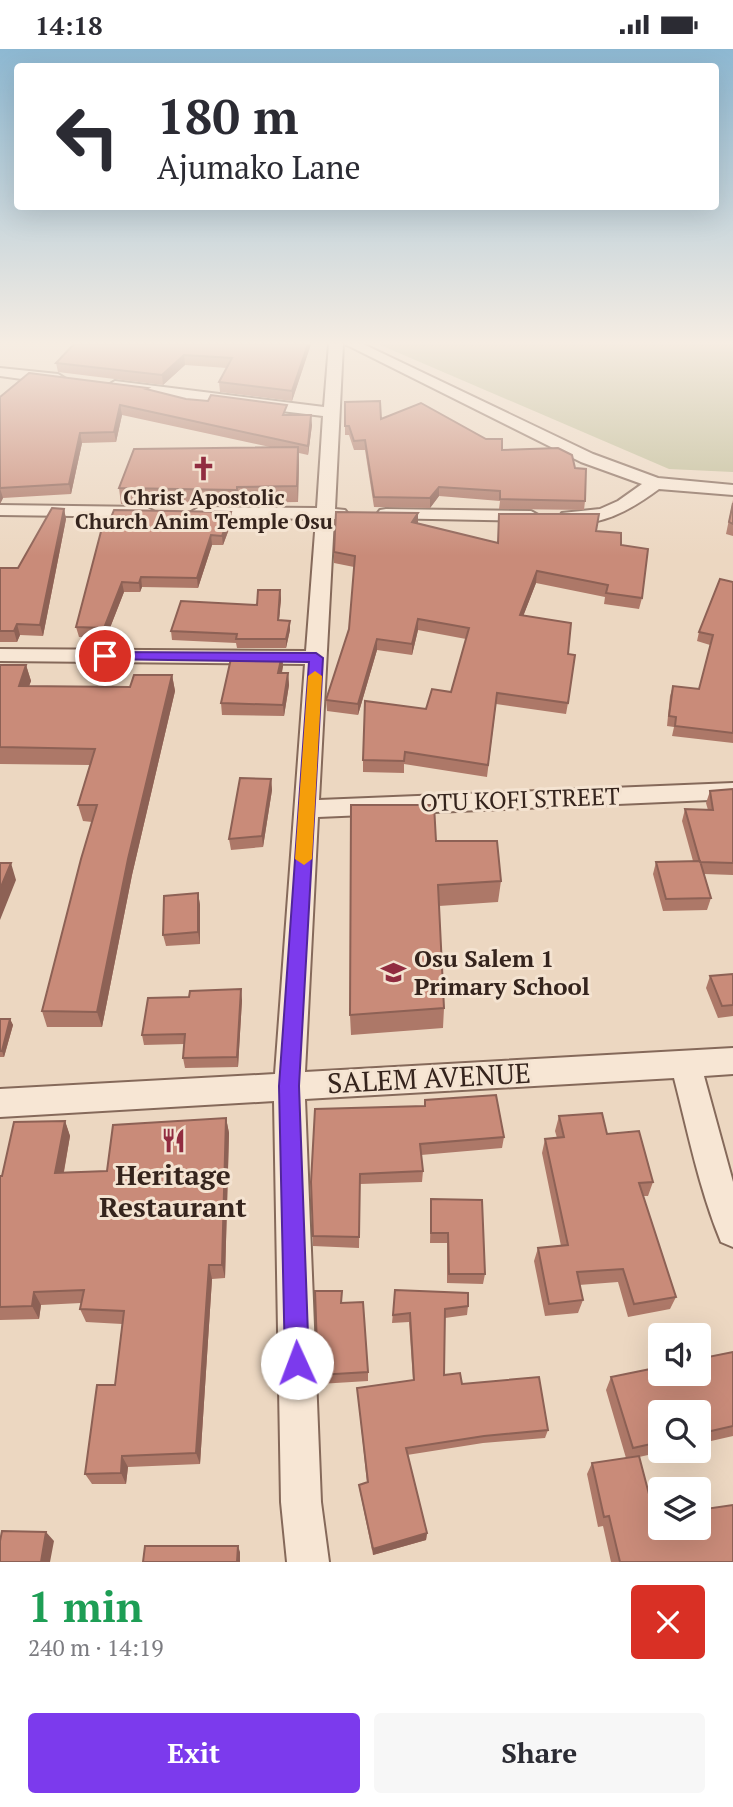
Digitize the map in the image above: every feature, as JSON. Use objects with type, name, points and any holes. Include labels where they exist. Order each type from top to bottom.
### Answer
[{"type":"street","points":[[308,1562],[301,1502],[289,1086],[330,415]]},
{"type":"street","points":[[498,415],[587,458],[655,483],[733,490]]},
{"type":"street","points":[[0,510],[589,518],[610,513],[629,503],[655,483]]},
{"type":"street","points":[[0,655],[316,658]]},
{"type":"street","name":"OTU KOFI STREET","points":[[307,809],[733,790]]},
{"type":"street","name":"SALEM AVENUE","points":[[0,1103],[733,1061]]},
{"type":"street","points":[[685,1063],[718,1188],[733,1230]]},
{"type":"shaded area","points":[[542,415],[733,415],[733,472],[669,469]]},
{"type":"building","points":[[0,415],[118,415],[114,432],[80,433],[69,484],[0,488]]},
{"type":"building","points":[[164,415],[311,415],[308,446]]},
{"type":"building","points":[[345,415],[381,415],[381,419],[392,415],[442,415],[486,439],[502,439],[502,450],[558,448],[572,455],[575,468],[586,469],[585,501],[500,499],[500,491],[439,487],[430,498],[374,497],[365,440],[354,441],[349,426],[345,426]]},
{"type":"building","points":[[298,447],[297,486],[237,487],[237,490],[119,488],[134,449]]},
{"type":"building","points":[[733,503],[733,524],[729,522]]},
{"type":"building","points":[[52,508],[64,509],[40,625],[17,624],[14,631],[0,631],[0,568],[18,568]]},
{"type":"building","points":[[114,510],[231,512],[222,536],[211,535],[197,578],[141,577],[139,583],[122,582],[104,628],[76,627],[104,520],[110,520]]},
{"type":"building","points":[[336,512],[418,513],[412,522],[498,543],[499,514],[599,514],[596,531],[621,533],[621,545],[648,549],[642,598],[606,593],[608,585],[537,571],[520,615],[571,623],[568,654],[575,655],[568,703],[497,693],[488,765],[405,752],[404,761],[363,760],[365,701],[426,709],[432,689],[451,692],[469,628],[418,619],[412,644],[377,639],[358,704],[326,700],[349,629],[355,556],[334,552]]},
{"type":"building","points":[[720,579],[733,582],[733,733],[675,726],[676,717],[669,716],[673,686],[699,689],[713,635],[699,632]]},
{"type":"building","points":[[258,590],[280,590],[278,620],[290,621],[286,639],[236,639],[237,634],[171,631],[181,601],[257,605]]},
{"type":"building","points":[[232,654],[282,655],[278,673],[288,673],[283,705],[221,703]]},
{"type":"building","points":[[0,665],[26,665],[19,686],[130,687],[134,675],[172,675],[128,859],[97,1012],[42,1011],[97,805],[78,805],[95,749],[0,747]]},
{"type":"building","points":[[240,778],[271,779],[262,836],[229,839]]},
{"type":"building","points":[[733,789],[733,863],[700,862],[685,809],[713,810],[710,791]]},
{"type":"building","points":[[351,805],[434,805],[436,841],[497,841],[501,881],[438,885],[444,1008],[350,1015]]},
{"type":"building","points":[[700,861],[711,898],[666,899],[656,862]]},
{"type":"building","points":[[0,863],[11,863],[0,889]]},
{"type":"building","points":[[198,893],[198,932],[163,935],[164,896]]},
{"type":"building","points":[[733,974],[733,1005],[722,1006],[710,976]]},
{"type":"building","points":[[241,989],[237,1057],[183,1058],[185,1034],[142,1035],[148,998],[189,997],[190,991]]},
{"type":"building","points":[[0,1019],[10,1019],[2,1051],[0,1051]]},
{"type":"building","points":[[496,1095],[504,1137],[420,1144],[423,1171],[360,1174],[359,1237],[313,1236],[311,1182],[315,1109],[425,1106],[425,1100]]},
{"type":"building","points":[[602,1113],[607,1134],[639,1131],[653,1182],[639,1183],[676,1297],[634,1304],[623,1269],[577,1272],[583,1300],[549,1304],[538,1248],[568,1245],[545,1139],[564,1137],[559,1116]]},
{"type":"building","points":[[226,1118],[222,1265],[209,1265],[196,1453],[122,1456],[121,1473],[85,1474],[97,1385],[115,1385],[124,1311],[80,1309],[84,1290],[34,1292],[32,1306],[0,1307],[0,1176],[14,1122],[65,1121],[55,1173],[107,1171],[113,1125]]},
{"type":"building","points":[[431,1199],[482,1200],[485,1274],[449,1274],[448,1233],[431,1233]]},
{"type":"building","points":[[395,1290],[468,1293],[468,1306],[445,1309],[444,1375],[460,1373],[462,1384],[539,1377],[548,1430],[406,1448],[427,1533],[373,1549],[359,1485],[368,1482],[357,1388],[414,1380],[410,1313],[393,1315]]},
{"type":"building","points":[[315,1291],[342,1291],[341,1303],[363,1302],[368,1372],[318,1375]]},
{"type":"building","points":[[733,1352],[733,1426],[711,1431],[711,1400],[648,1400],[648,1445],[633,1448],[611,1377],[648,1369],[648,1386],[711,1386],[711,1356]]},
{"type":"building","points":[[639,1456],[648,1490],[648,1540],[711,1540],[711,1508],[733,1505],[733,1562],[620,1562],[609,1516],[604,1517],[592,1463]]},
{"type":"building","points":[[2,1531],[46,1532],[41,1562],[0,1562]]},
{"type":"building","points":[[145,1546],[238,1546],[237,1562],[143,1562]]},
{"type":"slow traffic","points":[[304,859],[315,676]]},
{"type":"place","name":"Christ Apostolic Church Anim Temple Osu","points":[[204,469]]},
{"type":"place","name":"Osu Salem 1 Primary School","points":[[394,973]]},
{"type":"place","name":"Heritage Restaurant","points":[[173,1141]]},
{"type":"route","points":[[105,656],[316,658],[289,1086],[297,1363]]}]
